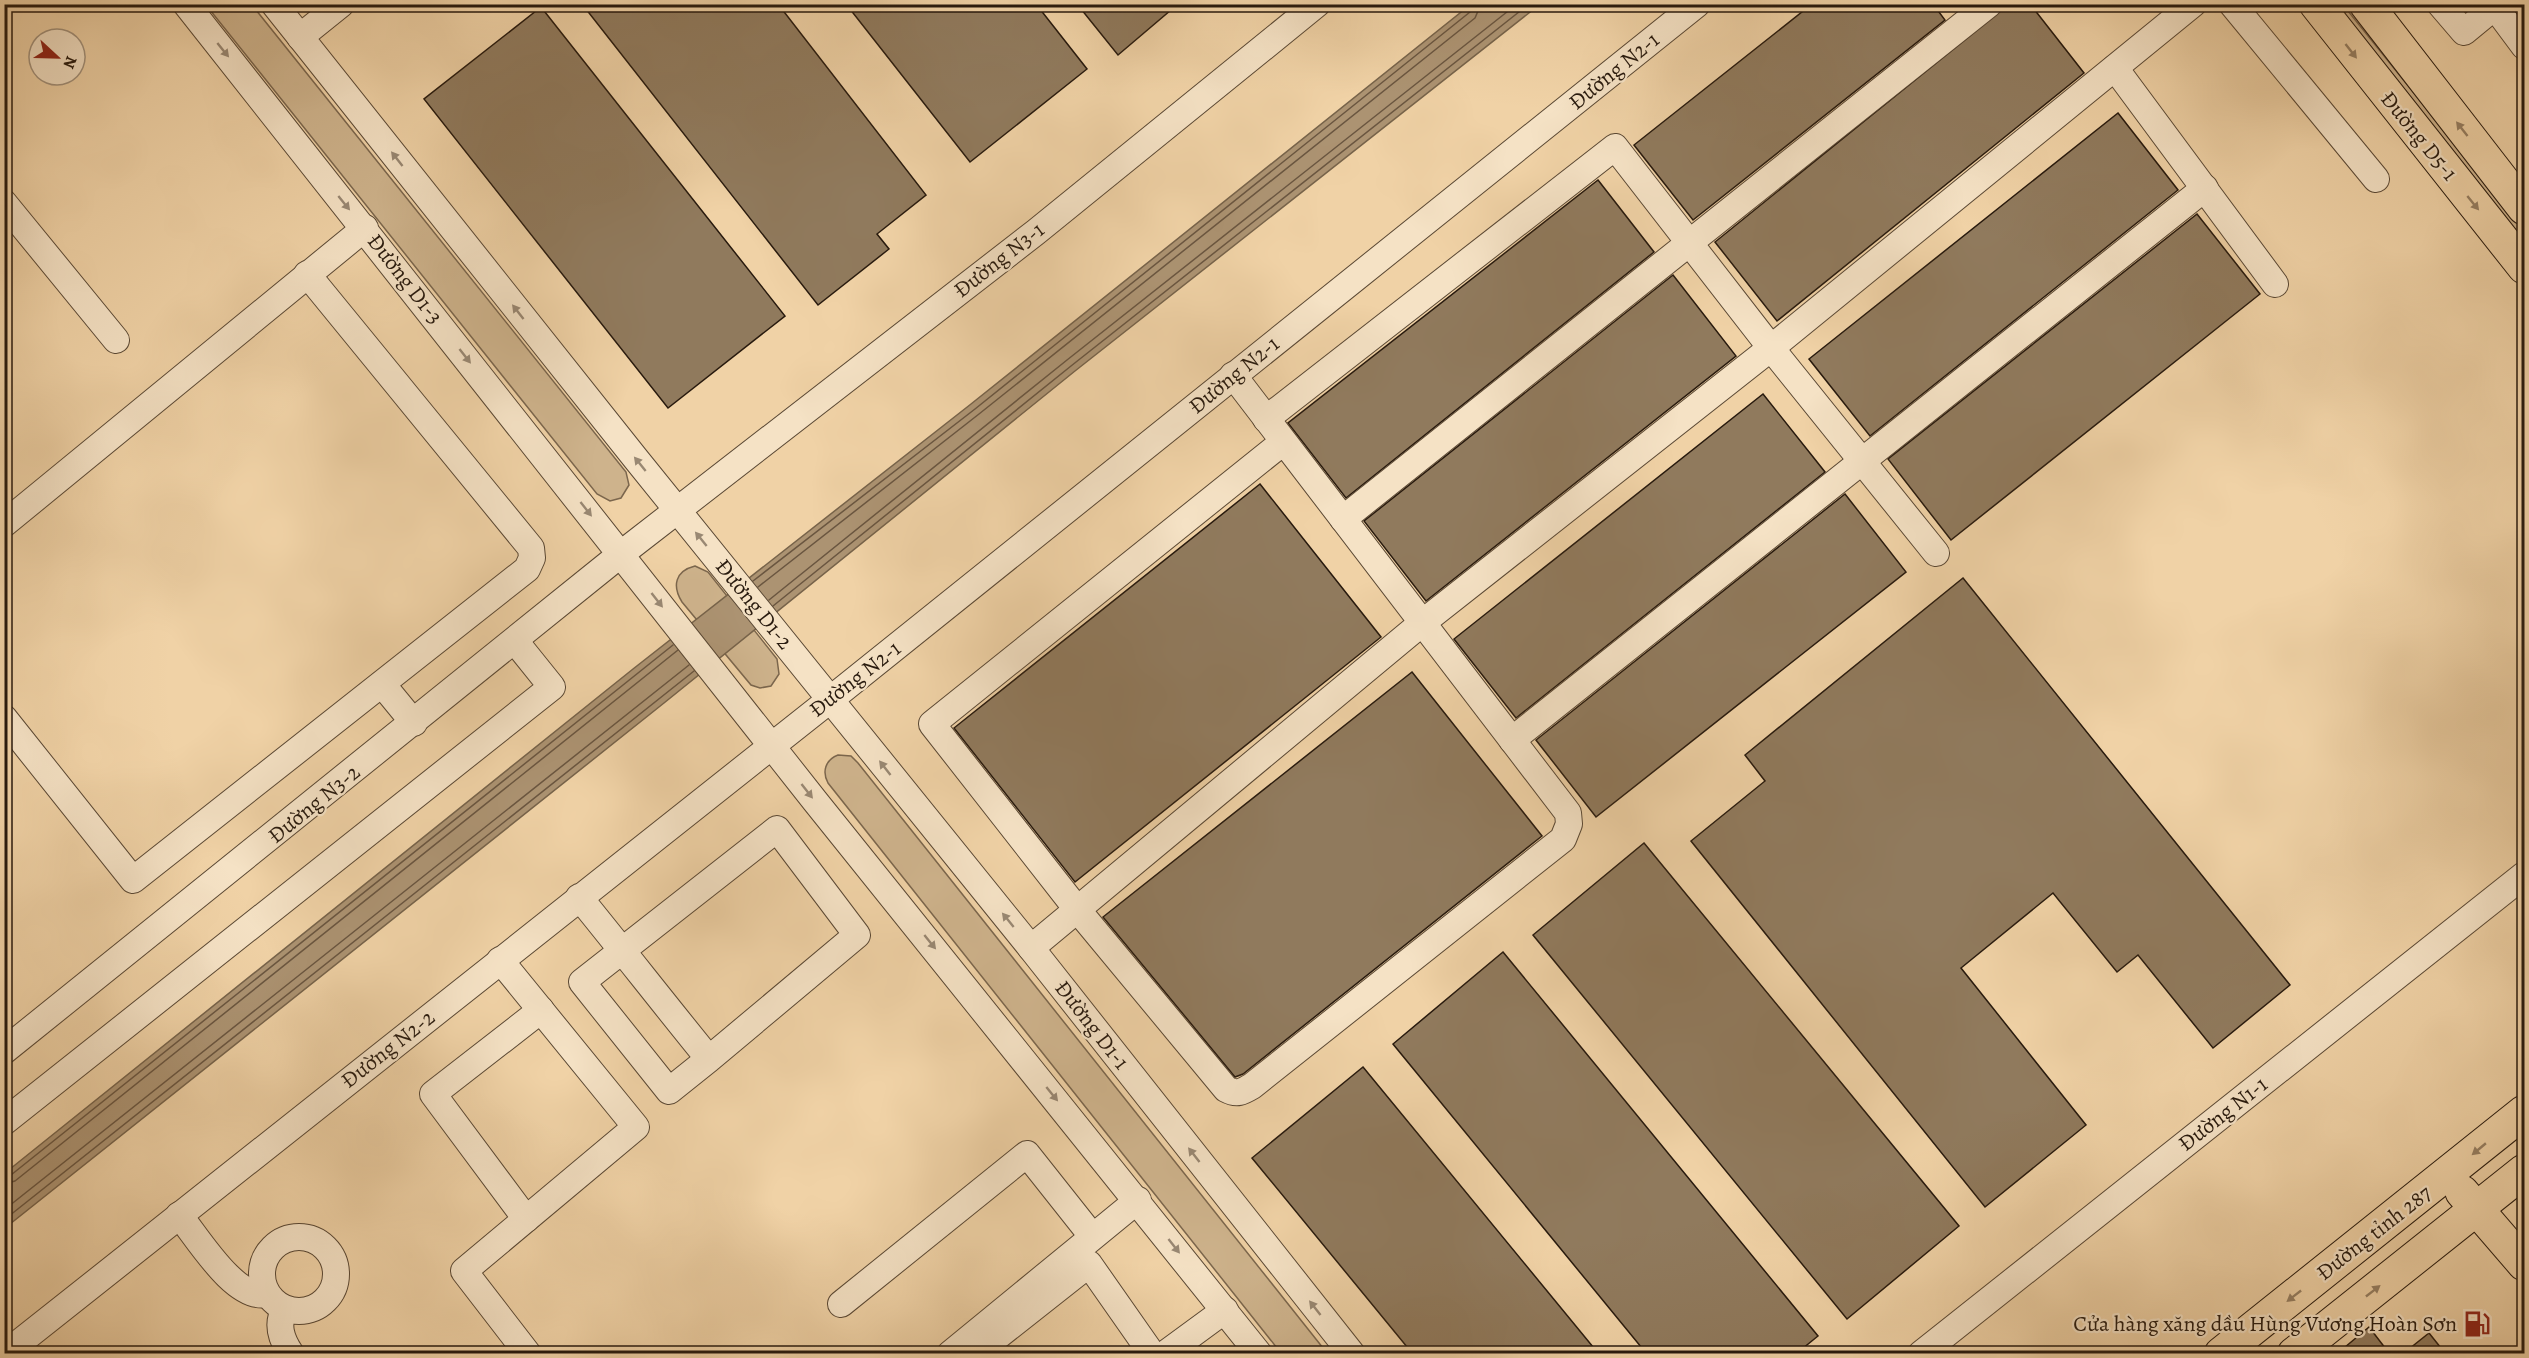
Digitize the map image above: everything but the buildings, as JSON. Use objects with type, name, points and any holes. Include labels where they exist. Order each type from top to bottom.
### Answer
[{"type":"main road","name":"Đường D5-1","points":[[2316,4],[2524,267]]},
{"type":"main road","name":"Đường D5-1","points":[[2366,4],[2524,207]]},
{"type":"main road","name":"Đường tỉnh 287","points":[[2221,1353],[2448,1175],[2524,1112]]},
{"type":"main road","name":"Đường tỉnh 287","points":[[2294,1353],[2524,1171]]},
{"type":"main road","points":[[2448,1175],[2524,1264]]},
{"type":"street","name":"Đường D1-3","points":[[186,4],[621,554]]},
{"type":"street","points":[[274,4],[677,510]]},
{"type":"street","points":[[300,37],[342,4]]},
{"type":"street","name":"Đường N3-1","points":[[621,554],[1036,232],[1317,4]]},
{"type":"street","name":"Đường N2-1","points":[[771,745],[1697,4]]},
{"type":"street","points":[[1343,519],[1989,4]]},
{"type":"street","points":[[1031,948],[1076,908],[1422,623],[1771,348],[2193,4]]},
{"type":"street","points":[[2232,4],[2376,179]]},
{"type":"street","points":[[2440,4],[2464,32],[2496,6],[2522,36]]},
{"type":"street","points":[[2115,68],[2275,284]]},
{"type":"street","points":[[1266,419],[1615,147],[1771,348],[1936,553]]},
{"type":"street","points":[[1512,740],[2205,188]]},
{"type":"street","points":[[4,203],[116,340]]},
{"type":"street","points":[[4,524],[365,228]]},
{"type":"street","points":[[4,718],[133,880],[527,569],[532,558],[531,548],[307,274]]},
{"type":"street","points":[[1233,375],[1568,813],[1569,824],[1563,838],[1241,1093],[1226,1089],[1076,908],[932,724],[1283,442]]},
{"type":"street","name":"Đường D1-2","points":[[677,510],[831,699]]},
{"type":"street","points":[[621,554],[771,745],[1259,1353]]},
{"type":"street","name":"Đường N3-2","points":[[4,1051],[621,554]]},
{"type":"street","points":[[4,1122],[552,687],[515,641]]},
{"type":"street","points":[[382,684],[414,723]]},
{"type":"street","name":"Đường D1-1","points":[[831,699],[1352,1353]]},
{"type":"street","name":"Đường N2-2","points":[[5,1353],[771,745]]},
{"type":"street","points":[[777,829],[857,935],[709,1059],[669,1091],[582,982],[777,829]]},
{"type":"street","name":"Đường N1-1","points":[[1921,1353],[2524,875]]},
{"type":"street","points":[[579,897],[709,1059]]},
{"type":"street","points":[[500,960],[636,1127],[464,1271],[528,1353]]},
{"type":"street","points":[[526,1219],[433,1094],[541,1010]]},
{"type":"street","points":[[841,1304],[1027,1154],[1092,1236]]},
{"type":"street","points":[[950,1353],[1138,1200]]},
{"type":"street","points":[[179,1215],[237,1287],[276,1301],[280,1328],[291,1353]]},
{"type":"street","points":[[975,1353],[1089,1264],[1152,1353]]},
{"type":"street","points":[[1165,1353],[1225,1310]]},
{"type":"shaded area","points":[[206,5],[252,5],[626,472],[629,485],[621,498],[610,501],[597,494]]},
{"type":"shaded area","points":[[2348,11],[2524,230],[2524,248],[2343,13]]},
{"type":"shaded area","points":[[695,566],[708,572],[777,659],[779,674],[771,686],[760,688],[751,685],[682,602],[677,590],[677,580],[683,571]]},
{"type":"shaded area","points":[[838,755],[851,756],[858,763],[1327,1353],[1281,1353],[828,783],[825,775],[826,767],[830,760]]},
{"type":"water","points":[[1470,5],[1539,5],[1075,371],[664,703],[5,1228],[5,1173],[633,669],[971,404]]},
{"type":"place","name":"Cửa hàng xăng dầu Hùng Vương Hoàn Sơn","points":[[2477,1324]]}]
